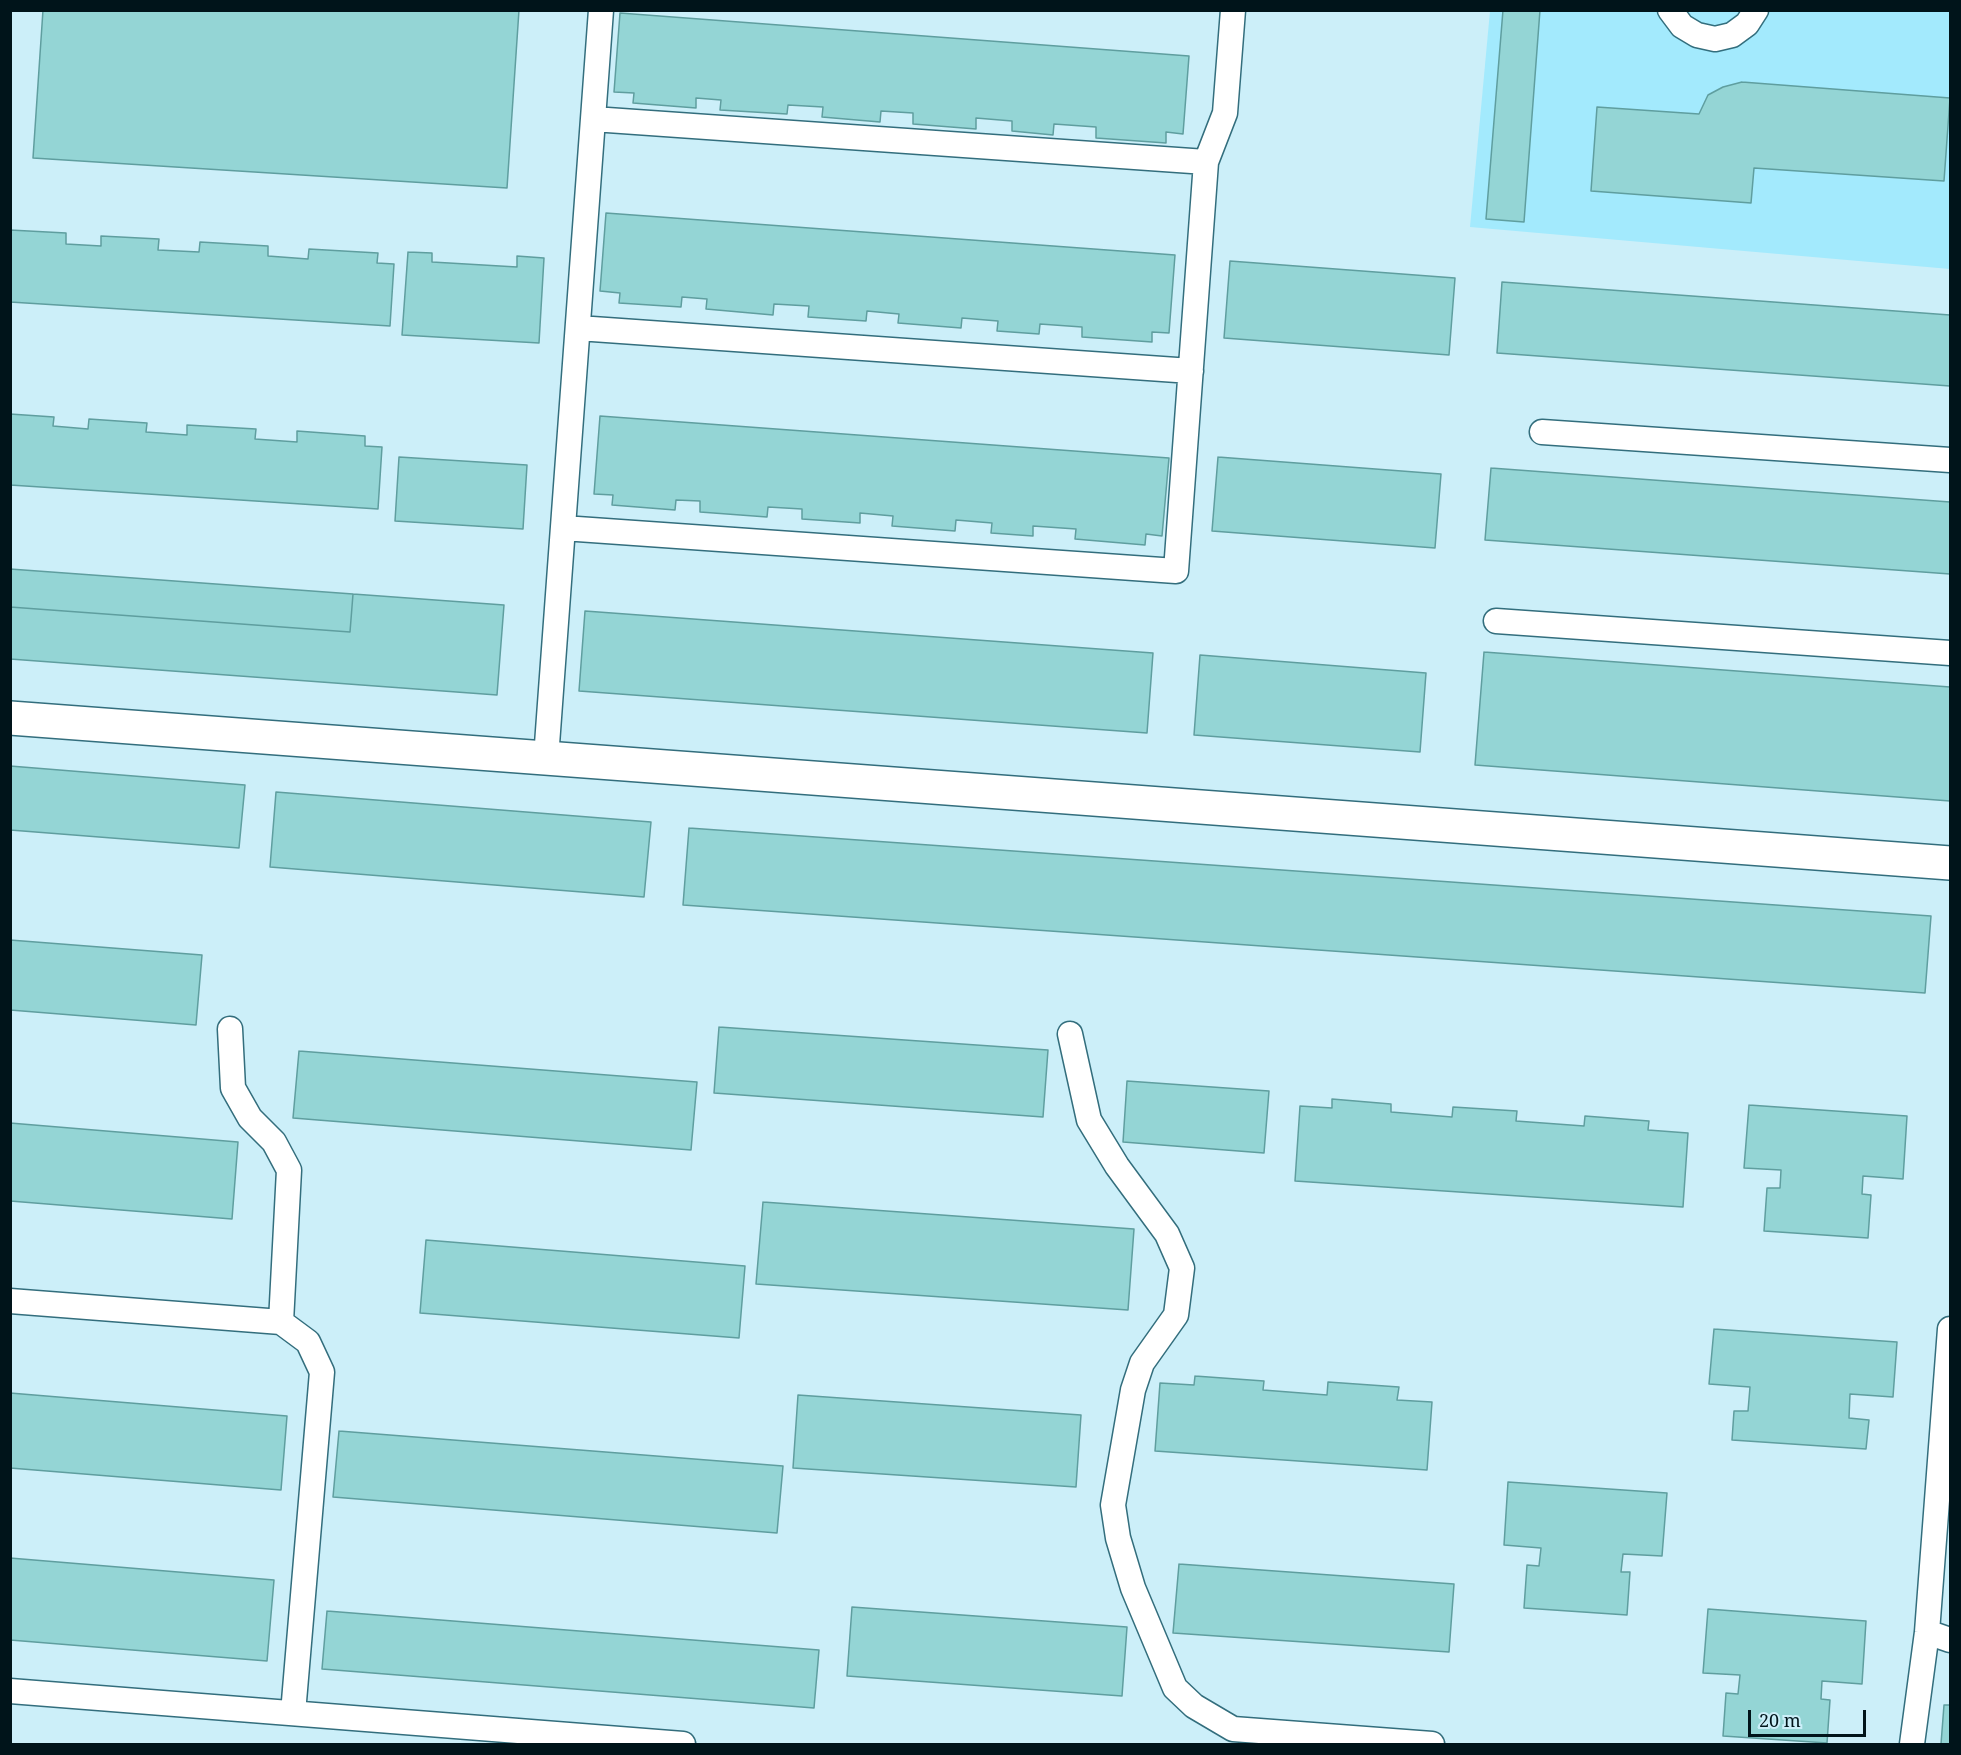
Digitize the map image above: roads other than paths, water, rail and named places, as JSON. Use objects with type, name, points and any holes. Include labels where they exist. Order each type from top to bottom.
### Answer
[{"type":"street","points":[[10,718],[1950,862]]},
{"type":"lane","points":[[546,758],[601,10]]},
{"type":"lane","points":[[563,528],[1176,571],[1206,162],[1225,113],[1233,10]]},
{"type":"lane","points":[[1670,10],[1682,26],[1697,35],[1715,39],[1732,35],[1747,24],[1756,10]]},
{"type":"lane","points":[[593,119],[1206,162]]},
{"type":"lane","points":[[578,328],[1191,371]]},
{"type":"lane","points":[[1542,432],[1950,460]]},
{"type":"lane","points":[[1496,621],[1950,653]]},
{"type":"lane","points":[[230,1029],[233,1088],[250,1118],[274,1142],[289,1170],[281,1322]]},
{"type":"lane","points":[[1070,1034],[1089,1120],[1117,1166],[1167,1234],[1182,1268],[1176,1315],[1142,1363],[1133,1390],[1113,1505],[1118,1538],[1133,1588],[1174,1688],[1194,1706],[1233,1729],[1432,1744]]},
{"type":"lane","points":[[10,1301],[281,1322],[308,1342],[322,1372],[293,1713]]},
{"type":"lane","points":[[1912,1744],[1927,1632],[1950,1329]]},
{"type":"lane","points":[[1927,1632],[1950,1640]]},
{"type":"lane","points":[[10,1690],[683,1744]]}]
